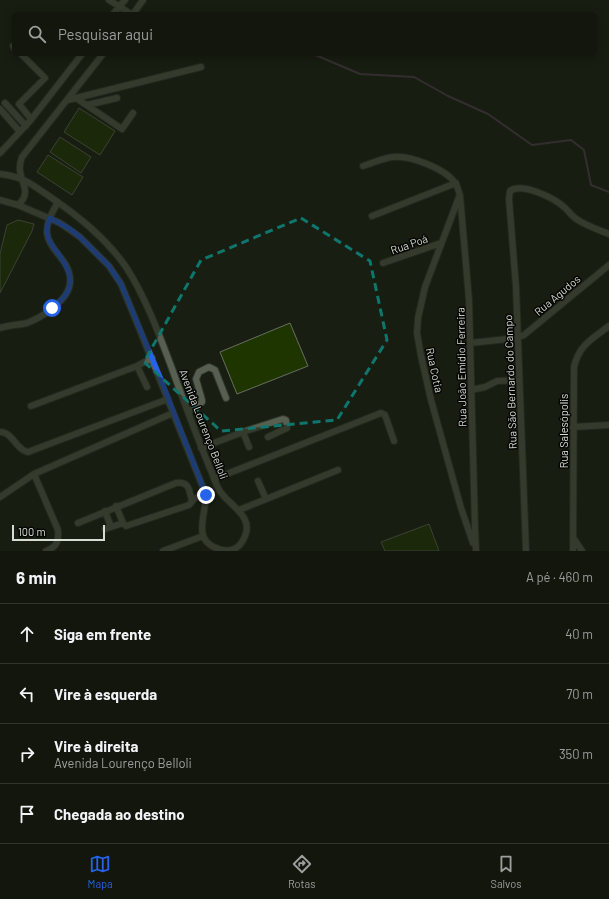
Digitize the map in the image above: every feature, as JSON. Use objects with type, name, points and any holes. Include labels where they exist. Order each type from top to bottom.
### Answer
[{"type":"street","points":[[109,0],[129,12]]},
{"type":"street","points":[[114,12],[125,0]]},
{"type":"street","points":[[134,12],[142,1]]},
{"type":"street","points":[[22,56],[45,78],[19,104],[31,119]]},
{"type":"street","points":[[0,153],[26,126],[80,56]]},
{"type":"street","points":[[18,205],[22,202],[26,195],[26,190],[21,179],[19,169],[22,158],[101,56]]},
{"type":"street","points":[[68,100],[201,67]]},
{"type":"street","points":[[76,98],[122,129],[133,113]]},
{"type":"street","points":[[87,106],[116,98]]},
{"type":"street","points":[[5,103],[26,126]]},
{"type":"street","points":[[0,109],[20,132]]},
{"type":"street","points":[[363,166],[394,157],[405,157],[415,159],[436,169],[451,178],[456,184],[372,216]]},
{"type":"street","name":"Avenida Lourenço Belloli","points":[[0,174],[21,179],[75,214],[94,230],[111,248],[135,282],[159,334],[214,479],[222,494],[239,510],[244,516],[247,524],[247,531],[240,546],[234,549],[221,550],[212,547],[203,536]]},
{"type":"street","name":"Rua João Emídio Ferreira","points":[[456,184],[460,195],[470,300],[476,551]]},
{"type":"street","name":"Rua São Bernardo do Campo","points":[[526,551],[516,288],[510,191],[518,187],[528,189],[552,199],[565,207],[576,219],[609,234]]},
{"type":"street","name":"Rua Cotia","points":[[460,195],[420,303],[417,333],[439,430],[461,508],[476,551]]},
{"type":"street","points":[[0,200],[18,205],[50,218],[70,229],[109,266],[121,284],[205,493],[206,501],[201,526],[203,536],[163,551]]},
{"type":"street","points":[[0,328],[34,320],[60,302],[67,293],[70,279],[69,272],[49,240],[47,234],[50,218],[58,202]]},
{"type":"street","name":"Rua Poá","points":[[383,263],[441,243]]},
{"type":"street","name":"Rua Agudos","points":[[517,338],[532,330],[609,265]]},
{"type":"street","name":"Rua Salesópolis","points":[[573,551],[574,367],[576,357],[585,344],[609,326]]},
{"type":"street","points":[[470,343],[517,338]]},
{"type":"street","points":[[31,406],[137,366],[152,358]]},
{"type":"street","points":[[137,366],[147,387]]},
{"type":"street","points":[[188,412],[202,402],[196,379],[199,372],[209,367],[214,370],[226,398]]},
{"type":"street","points":[[471,390],[485,387],[497,381],[519,380]]},
{"type":"street","points":[[0,432],[4,432],[20,449],[28,452],[168,398]]},
{"type":"street","points":[[214,479],[381,413],[385,415],[394,441]]},
{"type":"street","points":[[0,497],[34,474],[174,414]]},
{"type":"street","points":[[201,448],[243,432],[283,419],[286,420],[287,428],[268,437]]},
{"type":"street","points":[[573,427],[609,425]]},
{"type":"street","points":[[243,432],[249,447]]},
{"type":"street","points":[[185,442],[197,437]]},
{"type":"street","points":[[239,510],[338,470]]},
{"type":"street","points":[[34,474],[58,530],[59,539],[57,544],[52,549],[46,551]]},
{"type":"street","points":[[258,481],[266,499]]},
{"type":"street","points":[[78,523],[116,506],[176,483],[182,482],[188,487],[192,501]]},
{"type":"street","points":[[116,506],[123,523],[126,526],[188,505],[205,493]]},
{"type":"street","points":[[105,511],[108,528],[123,523]]},
{"type":"street","points":[[573,538],[582,551]]},
{"type":"highlighted area","points":[[301,218],[370,261],[387,340],[337,420],[221,431],[144,362],[201,260]]},
{"type":"building","points":[[79,108],[115,131],[100,155],[64,132]]},
{"type":"building","points":[[60,137],[91,157],[81,173],[50,152]]},
{"type":"building","points":[[48,155],[83,177],[72,195],[37,172]]},
{"type":"building","points":[[18,220],[34,224],[32,231],[0,293],[0,254],[7,225]]},
{"type":"building","points":[[290,323],[308,366],[237,394],[220,352]]},
{"type":"building","points":[[429,524],[439,551],[385,551],[381,542]]},
{"type":"waterway","points":[[318,56],[360,74],[414,77],[448,96],[488,114],[532,145],[571,140],[584,150],[591,185],[609,192]]},
{"type":"route","points":[[52,308],[64,298],[70,285],[70,279],[66,265],[49,240],[47,234],[50,218],[70,229],[80,237],[109,266],[121,284],[160,377],[206,495]]}]
